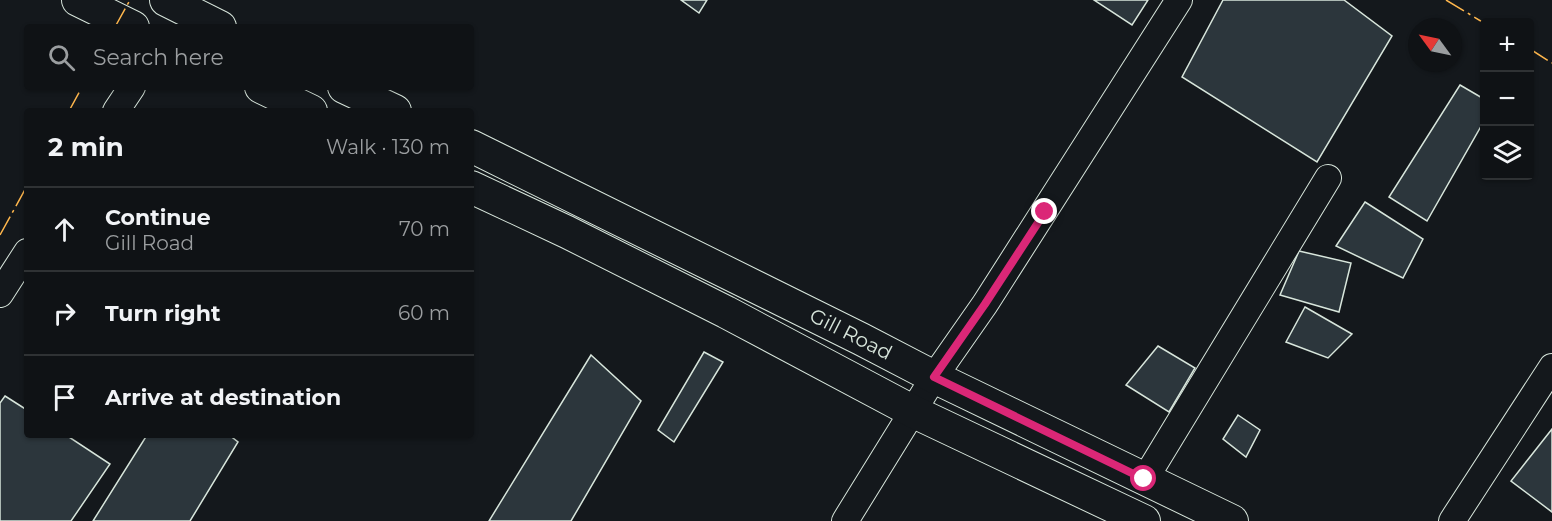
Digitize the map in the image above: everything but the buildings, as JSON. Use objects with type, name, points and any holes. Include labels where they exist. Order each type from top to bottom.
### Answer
[{"type":"main road","points":[[78,0],[127,24]]},
{"type":"main road","points":[[166,0],[214,24]]},
{"type":"main road","points":[[267,90],[305,108]]},
{"type":"main road","points":[[350,90],[389,108]]},
{"type":"main road","name":"Gill Road","points":[[474,147],[934,377],[1232,521]]},
{"type":"main road","points":[[474,188],[641,269],[914,412],[1144,521]]},
{"type":"street","points":[[845,521],[934,377],[1015,258],[1179,0]]},
{"type":"street","points":[[118,108],[130,90]]},
{"type":"street","points":[[1144,479],[1328,178]]},
{"type":"street","points":[[0,294],[24,257]]},
{"type":"street","points":[[1452,521],[1552,367]]},
{"type":"power","points":[[117,24],[130,0]]},
{"type":"power","points":[[1446,0],[1480,21]]},
{"type":"power","points":[[1534,52],[1552,63]]},
{"type":"power","points":[[71,108],[80,90]]},
{"type":"power","points":[[0,235],[24,191]]},
{"type":"route","points":[[1045,212],[934,377],[1144,479]]}]
